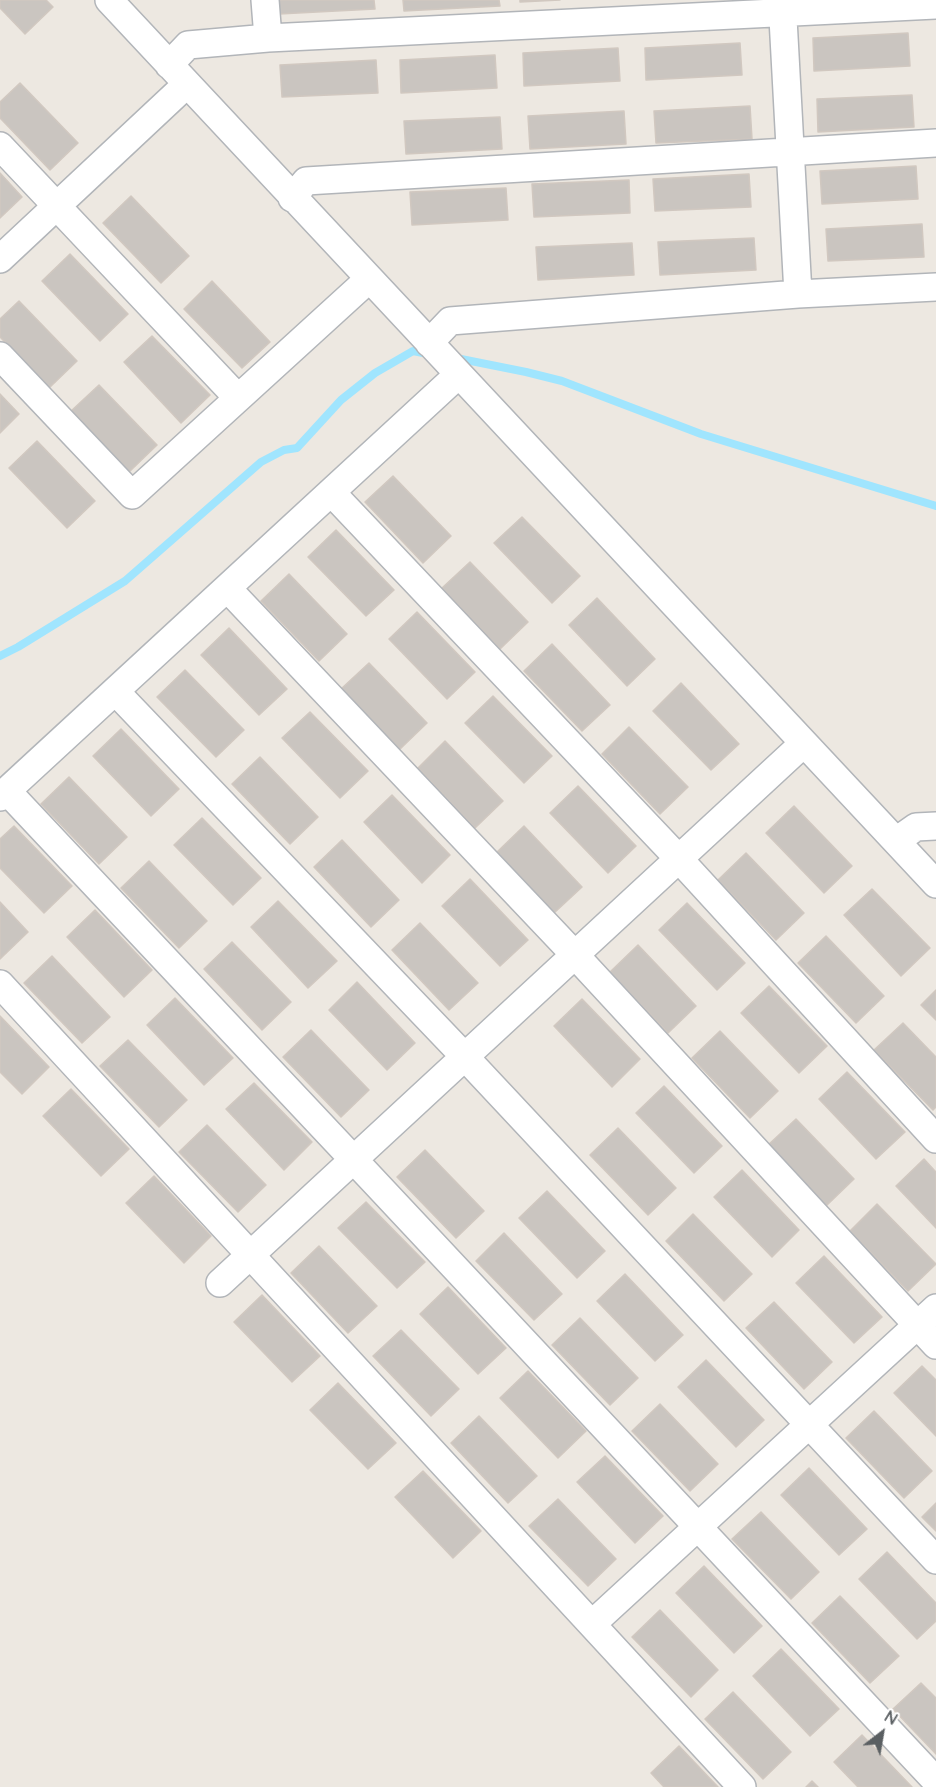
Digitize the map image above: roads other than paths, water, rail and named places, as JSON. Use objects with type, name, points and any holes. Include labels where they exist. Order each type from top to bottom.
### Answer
[{"type":"street","points":[[109,0],[936,884]]},
{"type":"street","points":[[266,0],[268,38]]},
{"type":"street","points":[[169,64],[188,45],[268,38],[783,7],[936,5]]},
{"type":"street","points":[[783,7],[798,294]]},
{"type":"street","points":[[0,260],[187,84]]},
{"type":"street","points":[[292,198],[306,181],[936,143]]},
{"type":"street","points":[[0,146],[238,398]]},
{"type":"street","points":[[0,356],[132,495],[369,279]]},
{"type":"street","points":[[429,343],[450,321],[798,294],[936,287]]},
{"type":"street","points":[[458,375],[3,794],[355,1159],[936,1780]]},
{"type":"street","points":[[331,492],[679,860],[936,1138]]},
{"type":"street","points":[[227,588],[575,955],[927,1316],[936,1345]]},
{"type":"street","points":[[115,691],[465,1057],[936,1560]]},
{"type":"street","points":[[220,1283],[804,743]]},
{"type":"street","points":[[896,841],[916,827],[936,826]]},
{"type":"street","points":[[0,984],[742,1787]]},
{"type":"street","points":[[592,1624],[927,1316]]},
{"type":"waterway","points":[[0,656],[125,581],[261,462],[284,450],[297,448],[341,400],[375,373],[413,351],[428,354]]},
{"type":"waterway","points":[[456,358],[562,381],[701,434],[936,506]]}]
